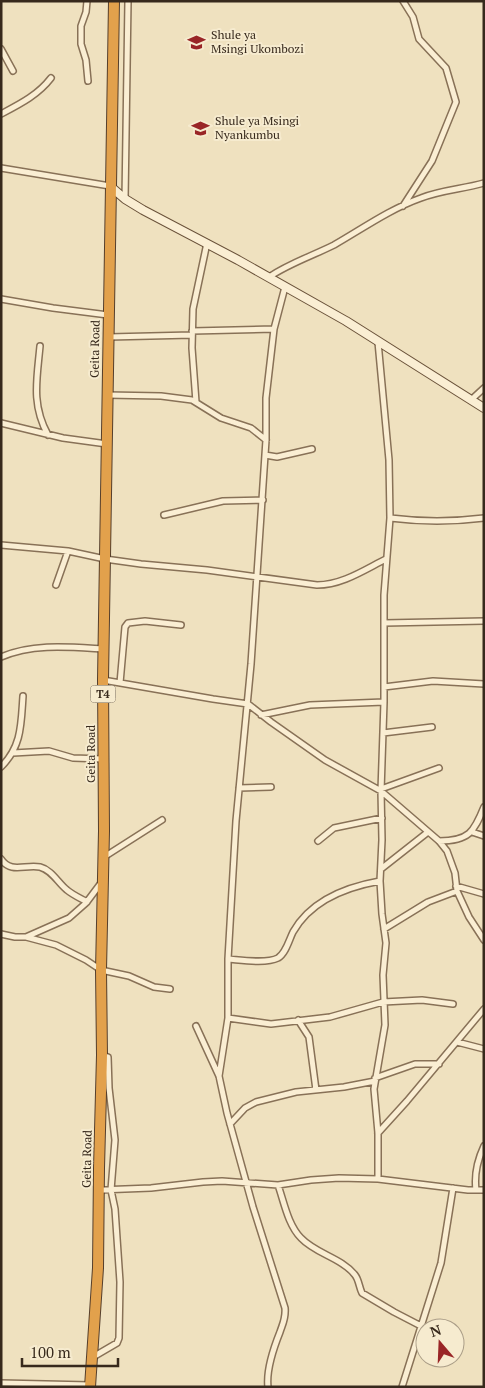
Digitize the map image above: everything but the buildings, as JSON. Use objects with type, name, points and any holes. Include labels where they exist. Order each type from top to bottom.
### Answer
[{"type":"highway","name":"Geita Road","points":[[90,1386],[98,1276],[102,1054],[101,970],[104,879],[103,680],[114,1]]},
{"type":"main road","points":[[110,186],[125,199],[143,210],[207,243],[346,322],[484,408]]},
{"type":"street","points":[[87,1],[86,12],[81,26],[81,44],[86,60],[88,81]]},
{"type":"street","points":[[125,199],[128,1]]},
{"type":"street","points":[[403,1],[413,17],[419,39],[446,68],[456,102],[432,161],[403,206]]},
{"type":"street","points":[[1,49],[13,71]]},
{"type":"street","points":[[1,114],[35,95],[43,89],[51,78]]},
{"type":"street","points":[[1,168],[110,186]]},
{"type":"street","points":[[270,278],[284,267],[332,246],[358,230],[422,197],[484,183]]},
{"type":"street","points":[[196,402],[192,333],[193,309],[207,243]]},
{"type":"street","points":[[219,1076],[228,1018],[228,959],[239,788],[248,704],[257,577],[266,440],[266,398],[274,329],[285,287]]},
{"type":"street","points":[[1,299],[108,315]]},
{"type":"street","points":[[108,337],[274,329]]},
{"type":"street","points":[[378,342],[389,460],[390,518],[386,560],[384,733],[381,790],[380,882],[386,952],[383,975],[384,1037],[375,1079],[374,1094],[378,1133],[378,1179]]},
{"type":"street","points":[[40,346],[35,395],[40,420],[48,435]]},
{"type":"street","points":[[471,400],[484,388]]},
{"type":"street","points":[[107,395],[173,397],[196,402],[221,418],[251,428],[266,440]]},
{"type":"street","points":[[1,423],[48,435],[107,444]]},
{"type":"street","points":[[265,455],[277,457],[312,450]]},
{"type":"street","points":[[164,515],[223,501],[262,500]]},
{"type":"street","points":[[390,518],[430,522],[484,518]]},
{"type":"street","points":[[1,545],[68,551],[105,559],[328,585],[340,582],[386,560]]},
{"type":"street","points":[[56,585],[68,551]]},
{"type":"street","points":[[120,683],[124,627],[128,623],[145,621],[181,625]]},
{"type":"street","points":[[384,623],[484,622]]},
{"type":"street","points":[[1,657],[33,647],[104,649]]},
{"type":"street","points":[[103,680],[248,704],[325,760],[381,790],[439,841],[447,852],[454,867],[456,888],[469,917],[482,934],[484,940]]},
{"type":"street","points":[[384,686],[433,681],[484,684]]},
{"type":"street","points":[[1,767],[13,753],[19,739],[23,696]]},
{"type":"street","points":[[261,715],[310,705],[384,702]]},
{"type":"street","points":[[384,733],[432,727]]},
{"type":"street","points":[[13,753],[49,751],[74,758],[103,759]]},
{"type":"street","points":[[381,790],[439,768]]},
{"type":"street","points":[[239,788],[271,786]]},
{"type":"street","points":[[439,841],[456,839],[472,832],[484,807]]},
{"type":"street","points":[[318,841],[334,828],[382,818]]},
{"type":"street","points":[[104,858],[162,820]]},
{"type":"street","points":[[381,869],[428,832]]},
{"type":"street","points":[[472,832],[484,836]]},
{"type":"street","points":[[1,859],[10,868],[40,867],[47,870],[67,891],[87,902]]},
{"type":"street","points":[[1,934],[15,937],[26,936],[69,918],[87,902],[104,879]]},
{"type":"street","points":[[228,959],[278,958],[283,953],[294,930],[323,900],[351,887],[380,882]]},
{"type":"street","points":[[384,929],[428,902],[456,888],[484,894]]},
{"type":"street","points":[[26,936],[56,945],[101,970],[129,976],[154,987],[170,989]]},
{"type":"street","points":[[228,1018],[271,1024],[330,1017],[383,1002],[422,1000],[453,1004]]},
{"type":"street","points":[[378,1133],[439,1064],[484,1009]]},
{"type":"street","points":[[298,1020],[309,1037],[316,1090]]},
{"type":"street","points":[[196,1026],[219,1076],[230,1124],[285,1308],[286,1316],[270,1369],[268,1387]]},
{"type":"street","points":[[457,1042],[484,1049]]},
{"type":"street","points":[[93,1358],[113,1346],[120,1338],[120,1282],[115,1209],[111,1190],[115,1140],[109,1088],[108,1057],[102,1054]]},
{"type":"street","points":[[230,1124],[250,1104],[278,1096],[375,1079],[415,1064],[439,1064]]},
{"type":"street","points":[[99,1190],[151,1188],[203,1182],[278,1186],[326,1178],[378,1179],[481,1191],[475,1172],[484,1146]]},
{"type":"street","points":[[278,1186],[293,1227],[300,1237],[353,1273],[358,1280],[362,1293],[415,1323]]},
{"type":"street","points":[[423,1318],[441,1263],[453,1188]]},
{"type":"street","points":[[402,1387],[415,1343]]},
{"type":"street","points":[[1,1383],[90,1386]]},
{"type":"place","name":"Shule ya Msingi Ukombozi","points":[[197,42]]},
{"type":"place","name":"Shule ya Msingi Nyankumbu","points":[[201,128]]}]
